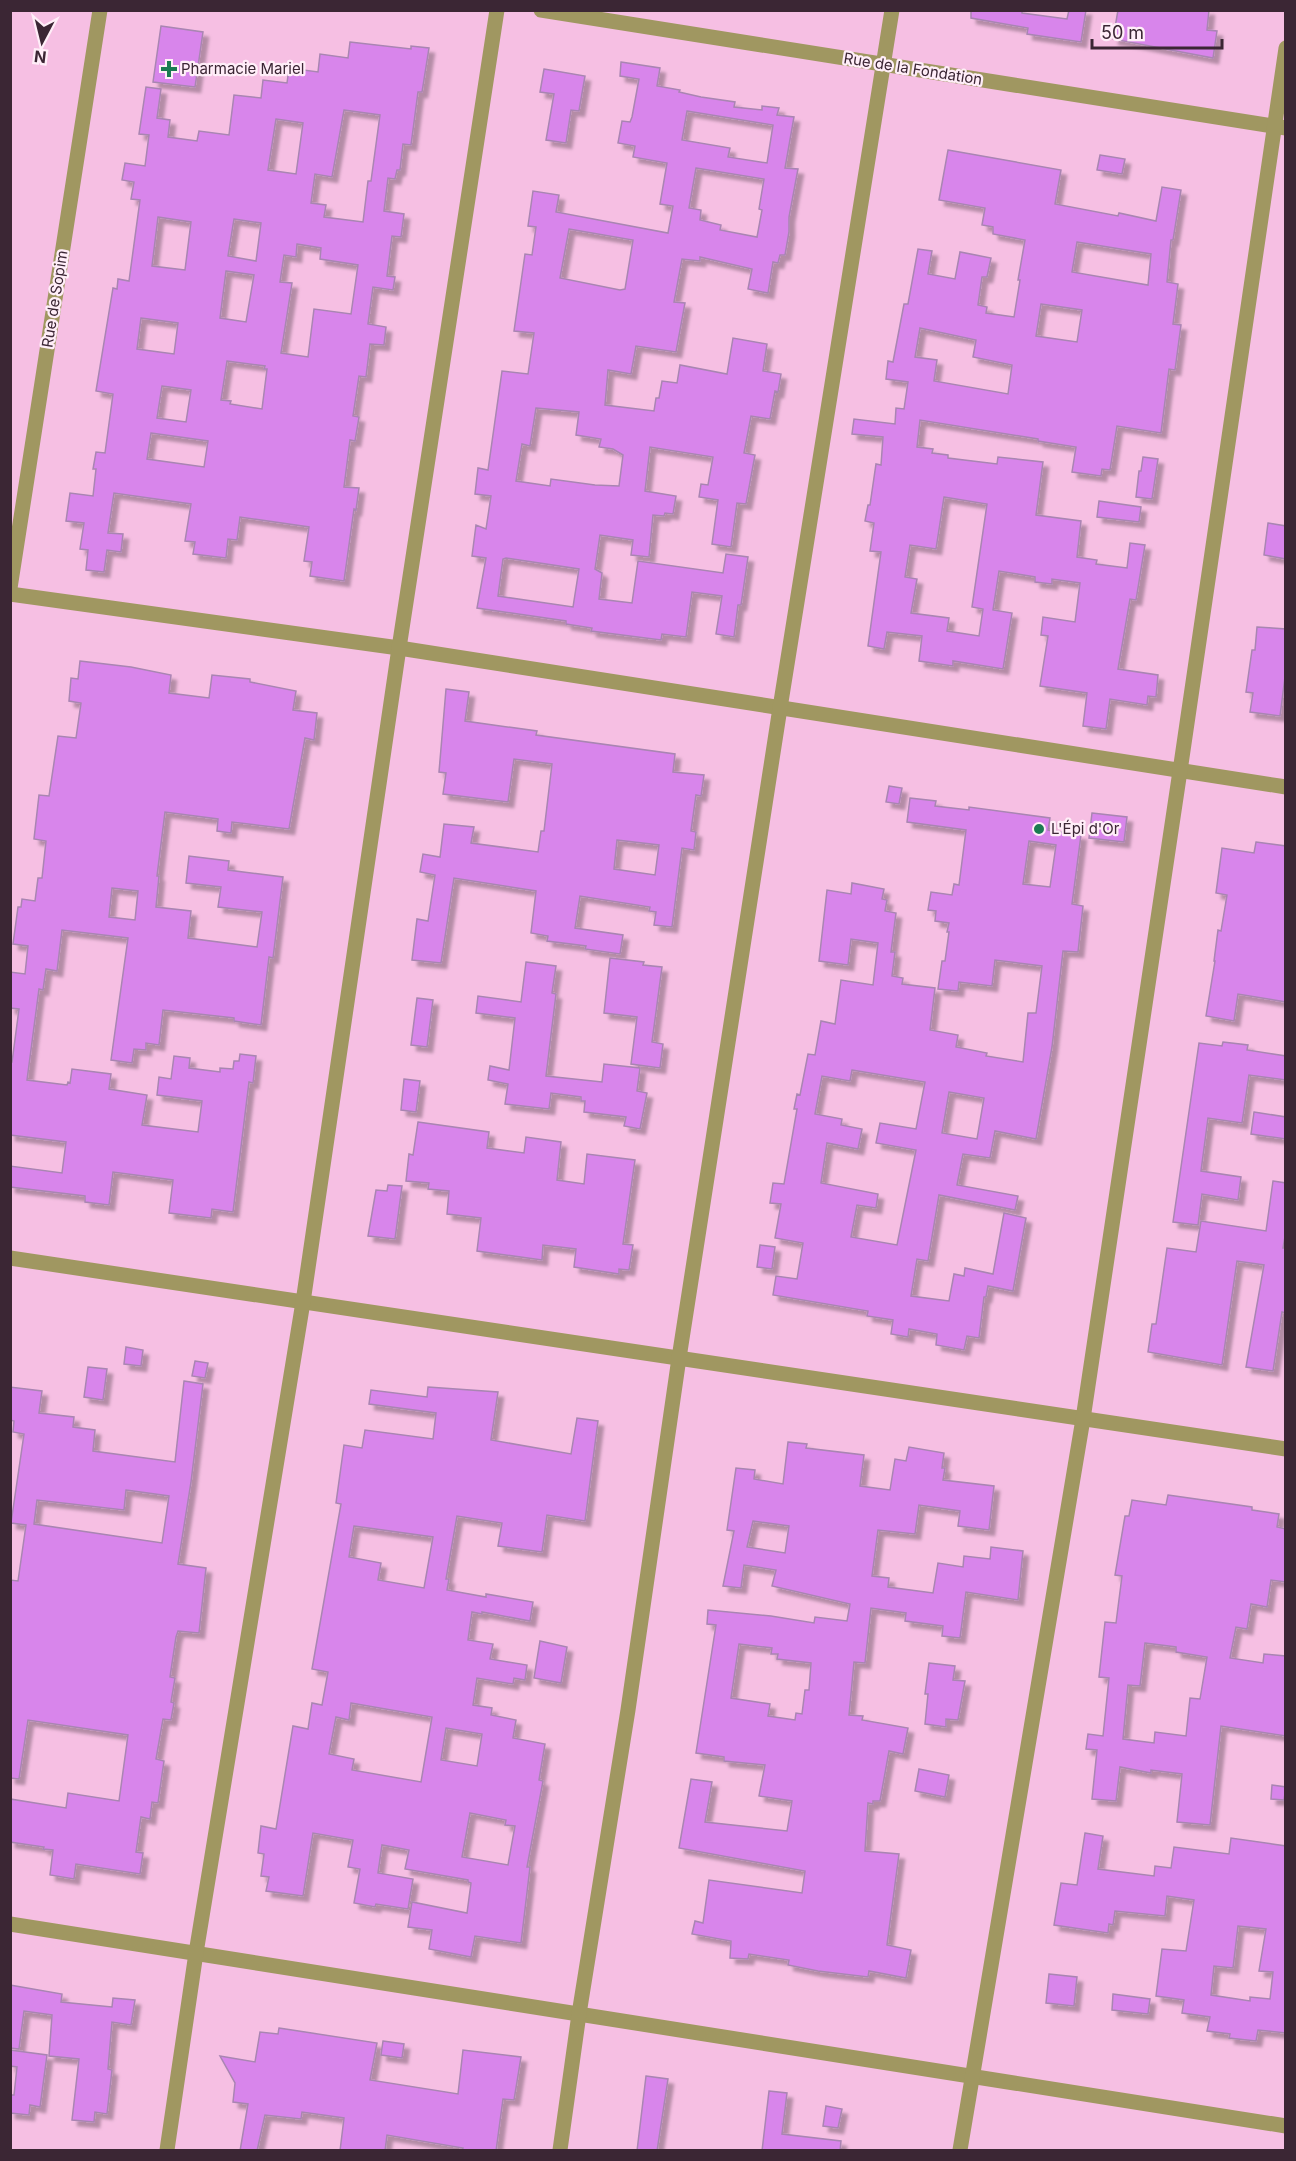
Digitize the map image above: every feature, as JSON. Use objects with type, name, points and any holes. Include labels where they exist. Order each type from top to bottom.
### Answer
[{"type":"street","name":"Rue de Sopim","points":[[10,588],[100,10]]},
{"type":"street","points":[[167,2151],[196,1953],[303,1302],[399,648],[497,10]]},
{"type":"street","name":"Rue de la Fondation","points":[[541,10],[1280,127]]},
{"type":"street","points":[[560,2151],[579,2014],[628,1710],[679,1358],[892,10]]},
{"type":"street","points":[[960,2151],[1083,1419],[1280,127],[1286,48]]},
{"type":"street","points":[[10,594],[399,648],[1286,787]]},
{"type":"street","points":[[10,1258],[1286,1449]]},
{"type":"street","points":[[10,1924],[1286,2126]]},
{"type":"building","points":[[971,10],[1022,10],[1022,13],[1067,19],[1069,10],[1086,10],[1081,42],[1027,34],[1028,28],[971,18]]},
{"type":"building","points":[[1118,10],[1209,10],[1207,30],[1217,31],[1213,58],[1113,39]]},
{"type":"building","points":[[161,26],[203,32],[195,87],[153,82]]},
{"type":"building","points":[[350,42],[411,49],[411,46],[429,48],[422,92],[418,92],[411,145],[403,144],[400,170],[397,170],[395,179],[388,178],[384,211],[404,214],[401,237],[392,236],[387,276],[395,277],[393,290],[373,287],[368,324],[386,327],[384,345],[370,344],[366,377],[359,376],[353,416],[359,417],[355,441],[350,440],[344,487],[359,488],[344,581],[310,576],[312,562],[304,561],[309,527],[240,517],[237,540],[228,539],[226,558],[193,554],[195,542],[185,541],[191,504],[114,493],[108,533],[123,534],[121,552],[107,550],[104,572],[86,570],[88,550],[80,549],[84,523],[66,521],[70,493],[93,496],[96,469],[93,469],[96,452],[105,453],[113,394],[96,391],[113,288],[117,289],[118,279],[129,281],[140,200],[131,199],[134,182],[122,180],[125,163],[145,166],[149,135],[139,134],[146,87],[161,89],[157,118],[170,120],[168,137],[197,141],[199,131],[229,135],[234,95],[261,98],[263,80],[287,83],[289,68],[318,72],[320,54],[348,58]],"holes":[[[344,110],[380,115],[363,222],[324,217],[326,205],[311,203],[315,174],[332,177]],[[276,119],[303,123],[296,174],[268,170]],[[158,217],[191,222],[185,270],[152,266]],[[234,219],[261,223],[256,261],[228,256]],[[297,244],[321,248],[320,259],[358,265],[351,314],[314,309],[308,357],[281,353],[292,283],[280,282],[284,255],[296,257]],[[226,271],[254,275],[246,322],[220,318]],[[141,318],[178,323],[174,354],[137,349]],[[227,361],[265,366],[264,369],[267,369],[262,409],[230,404],[231,401],[221,400]],[[162,386],[191,390],[186,422],[157,418]],[[151,433],[208,441],[204,467],[147,459]]]},
{"type":"building","points":[[621,62],[660,68],[657,86],[701,97],[735,102],[734,107],[762,110],[762,106],[779,108],[777,115],[794,117],[785,168],[798,169],[789,217],[789,232],[785,255],[780,255],[778,263],[773,262],[768,293],[748,289],[752,269],[700,257],[700,261],[682,259],[674,302],[685,303],[676,352],[636,346],[631,374],[608,370],[605,405],[654,411],[662,381],[677,383],[680,365],[727,374],[733,338],[767,344],[763,371],[781,374],[778,392],[775,391],[770,419],[751,416],[744,453],[755,455],[746,504],[737,503],[731,547],[712,544],[718,500],[699,497],[701,484],[708,485],[713,457],[650,447],[645,491],[676,496],[673,514],[653,515],[649,557],[631,555],[633,540],[600,535],[595,569],[602,573],[599,599],[632,603],[638,561],[723,573],[726,554],[748,557],[734,637],[716,634],[722,596],[692,592],[686,637],[662,634],[661,640],[591,631],[592,628],[566,624],[566,621],[477,608],[486,558],[472,556],[476,525],[486,529],[491,496],[475,494],[478,468],[488,470],[502,371],[528,374],[534,333],[514,331],[525,254],[532,255],[536,227],[528,226],[533,191],[559,195],[556,212],[668,233],[673,206],[660,204],[667,163],[633,157],[635,146],[618,143],[622,121],[630,122],[632,117],[639,79],[620,76]],"holes":[[[687,111],[773,125],[767,163],[728,157],[730,148],[682,140]],[[696,168],[764,179],[757,237],[720,230],[721,225],[700,220],[701,210],[689,208]],[[569,229],[633,240],[625,289],[620,290],[560,278]],[[536,408],[579,412],[576,435],[601,439],[599,447],[613,449],[623,455],[619,486],[551,479],[550,486],[516,481],[522,444],[530,446]],[[503,559],[579,569],[573,607],[498,596]]]},
{"type":"building","points":[[544,69],[585,76],[579,111],[571,110],[566,143],[546,140],[554,94],[540,92]]},
{"type":"building","points":[[948,150],[1061,170],[1055,204],[1118,216],[1119,213],[1156,221],[1162,187],[1181,190],[1173,240],[1171,240],[1167,282],[1178,284],[1173,324],[1181,325],[1175,370],[1169,369],[1161,433],[1117,426],[1110,470],[1102,469],[1101,476],[1072,472],[1076,447],[920,420],[917,447],[933,449],[932,453],[948,455],[948,458],[997,464],[998,457],[1043,462],[1036,515],[1081,521],[1077,557],[1097,560],[1096,564],[1127,568],[1130,543],[1145,545],[1136,600],[1130,599],[1118,669],[1158,675],[1156,697],[1148,696],[1147,705],[1110,699],[1106,729],[1083,726],[1087,693],[1040,686],[1048,636],[1041,635],[1043,617],[1075,622],[1080,583],[1052,579],[1052,584],[1035,582],[1035,577],[999,571],[993,610],[1012,613],[1003,669],[953,661],[953,666],[919,661],[922,636],[887,632],[884,649],[868,646],[881,552],[870,551],[874,523],[865,521],[868,505],[870,505],[876,464],[881,465],[883,437],[852,434],[854,419],[895,424],[896,408],[904,409],[908,382],[886,379],[888,361],[893,362],[904,304],[908,304],[918,249],[932,251],[928,274],[955,279],[960,252],[991,258],[987,277],[982,277],[978,305],[987,307],[986,313],[1014,317],[1020,280],[1018,280],[1025,240],[993,234],[993,227],[982,225],[985,208],[939,200]],"holes":[[[1077,242],[1151,254],[1148,285],[1072,272]],[[1041,304],[1082,310],[1077,342],[1036,336]],[[920,328],[976,340],[973,357],[1012,365],[1008,394],[934,381],[937,360],[915,357]],[[944,497],[987,504],[972,607],[983,609],[979,636],[947,631],[949,618],[911,613],[917,579],[905,577],[910,545],[936,549]]]},
{"type":"building","points":[[1100,155],[1125,159],[1122,174],[1097,170]]},
{"type":"building","points":[[1143,457],[1158,459],[1152,499],[1136,497]]},
{"type":"building","points":[[1099,501],[1141,507],[1139,522],[1097,517]]},
{"type":"building","points":[[1268,523],[1286,526],[1286,559],[1264,555]]},
{"type":"building","points":[[1257,627],[1286,629],[1286,669],[1280,716],[1250,712],[1253,693],[1246,692],[1252,650],[1255,650]]},
{"type":"building","points":[[80,661],[131,667],[171,675],[169,693],[209,698],[212,675],[250,679],[250,682],[296,691],[293,710],[317,713],[314,740],[305,738],[289,829],[232,822],[231,833],[217,831],[218,819],[165,812],[157,876],[159,876],[156,907],[191,911],[188,938],[257,947],[262,912],[218,907],[221,887],[186,883],[189,856],[229,861],[228,870],[283,877],[273,958],[269,957],[261,1025],[234,1021],[234,1018],[163,1010],[159,1045],[146,1043],[146,1050],[134,1049],[132,1063],[111,1060],[128,938],[62,930],[57,971],[46,969],[43,990],[39,989],[27,1080],[67,1085],[68,1082],[70,1083],[72,1069],[111,1074],[109,1089],[147,1095],[142,1125],[198,1132],[202,1101],[157,1095],[159,1077],[171,1079],[174,1056],[190,1058],[189,1068],[220,1072],[220,1068],[233,1069],[234,1061],[239,1061],[240,1054],[256,1056],[253,1083],[249,1082],[233,1212],[212,1209],[211,1218],[169,1213],[173,1180],[113,1172],[109,1205],[85,1202],[85,1196],[10,1187],[10,1166],[62,1173],[66,1142],[10,1135],[10,1062],[12,1062],[19,1009],[10,1008],[10,972],[25,974],[28,946],[13,944],[18,907],[21,907],[22,899],[35,901],[38,878],[42,878],[46,841],[34,839],[39,795],[49,796],[58,736],[76,738],[81,703],[69,701],[71,678],[78,679]],"holes":[[[112,888],[138,891],[135,920],[109,917]]]},
{"type":"building","points":[[446,689],[469,692],[465,721],[537,731],[536,735],[675,754],[673,772],[704,775],[701,796],[696,795],[691,831],[696,832],[694,850],[682,848],[672,927],[654,925],[656,912],[649,911],[650,907],[580,896],[575,928],[623,935],[620,954],[585,949],[586,946],[547,941],[548,936],[531,933],[536,891],[454,878],[441,963],[412,960],[417,919],[428,921],[435,875],[420,872],[423,854],[440,857],[444,824],[474,827],[471,843],[538,852],[541,831],[544,831],[552,764],[514,759],[508,802],[443,794],[446,773],[439,772]],"holes":[[[617,840],[659,845],[655,875],[614,869]]]},
{"type":"building","points":[[889,786],[902,788],[899,804],[886,802]]},
{"type":"building","points":[[910,798],[936,801],[935,806],[969,810],[969,807],[1050,818],[1048,830],[1081,835],[1072,904],[1083,906],[1078,952],[1063,951],[1052,1047],[1036,1139],[995,1131],[990,1158],[963,1154],[957,1185],[1018,1196],[1015,1210],[939,1195],[928,1261],[917,1259],[911,1296],[949,1301],[954,1274],[964,1276],[965,1268],[993,1274],[1004,1213],[1026,1218],[1013,1291],[988,1286],[986,1297],[984,1297],[979,1338],[967,1336],[964,1350],[936,1345],[937,1334],[909,1329],[908,1337],[891,1334],[893,1320],[867,1316],[868,1311],[773,1295],[776,1276],[797,1279],[803,1243],[775,1238],[781,1204],[770,1203],[773,1183],[784,1184],[797,1109],[794,1109],[797,1094],[800,1095],[808,1054],[815,1055],[821,1021],[835,1024],[841,980],[873,985],[878,943],[851,939],[848,965],[819,961],[827,890],[851,894],[852,883],[884,889],[882,899],[887,900],[885,911],[896,913],[891,952],[895,952],[892,976],[903,978],[902,984],[935,988],[930,1030],[958,1035],[956,1047],[987,1053],[986,1056],[1023,1062],[1028,1013],[1036,1013],[1042,966],[995,960],[992,986],[959,982],[958,991],[938,989],[942,961],[945,961],[949,923],[935,921],[936,911],[928,910],[931,892],[952,895],[954,884],[959,885],[966,830],[907,822]],"holes":[[[1029,841],[1056,845],[1050,887],[1023,884]],[[852,1070],[925,1082],[916,1129],[880,1123],[876,1143],[916,1150],[897,1245],[851,1237],[857,1205],[876,1208],[878,1194],[821,1183],[827,1143],[858,1149],[862,1129],[841,1125],[842,1119],[815,1114],[822,1076],[850,1081]],[[949,1092],[984,1098],[977,1139],[942,1133]]]},
{"type":"building","points":[[1092,813],[1127,817],[1124,842],[1089,838]]},
{"type":"building","points":[[1256,842],[1286,846],[1286,1002],[1238,994],[1234,1021],[1206,1016],[1218,930],[1221,931],[1227,895],[1216,893],[1222,848],[1254,853]]},
{"type":"building","points":[[610,958],[644,962],[643,965],[662,967],[652,1042],[663,1044],[660,1068],[631,1064],[637,1017],[604,1013]]},
{"type":"building","points":[[526,962],[556,966],[552,993],[556,994],[546,1076],[602,1082],[604,1064],[640,1068],[637,1091],[647,1093],[640,1129],[624,1126],[626,1117],[584,1112],[585,1101],[581,1101],[581,1097],[551,1093],[549,1109],[505,1104],[508,1084],[488,1080],[490,1066],[509,1070],[515,1018],[476,1013],[478,996],[521,1002]]},
{"type":"building","points":[[417,998],[433,1000],[427,1047],[411,1045]]},
{"type":"building","points":[[1223,1042],[1248,1045],[1247,1050],[1286,1056],[1286,1080],[1249,1075],[1242,1123],[1208,1118],[1201,1171],[1241,1177],[1238,1200],[1202,1194],[1198,1225],[1173,1222],[1199,1043],[1222,1046]]},
{"type":"building","points":[[404,1079],[420,1081],[416,1112],[401,1110]]},
{"type":"building","points":[[1254,1112],[1286,1117],[1286,1139],[1251,1134]]},
{"type":"building","points":[[418,1122],[489,1132],[487,1148],[524,1153],[526,1137],[561,1142],[557,1180],[584,1184],[587,1154],[635,1160],[623,1244],[633,1245],[629,1270],[619,1269],[619,1274],[574,1267],[576,1249],[543,1245],[542,1260],[477,1251],[481,1218],[447,1214],[449,1191],[428,1189],[429,1183],[406,1181],[409,1154],[413,1155]]},
{"type":"building","points":[[1273,1181],[1286,1183],[1286,1231],[1283,1248],[1286,1248],[1286,1313],[1282,1312],[1273,1371],[1246,1367],[1264,1265],[1237,1261],[1222,1365],[1148,1352],[1152,1324],[1156,1324],[1167,1248],[1196,1252],[1201,1221],[1266,1231]]},
{"type":"building","points":[[388,1185],[402,1186],[395,1239],[368,1236],[376,1190],[387,1191]]},
{"type":"building","points":[[760,1245],[775,1247],[772,1269],[757,1267]]},
{"type":"building","points":[[126,1347],[143,1350],[141,1366],[124,1364]]},
{"type":"building","points":[[195,1361],[208,1363],[205,1378],[192,1376]]},
{"type":"building","points":[[88,1367],[107,1369],[103,1400],[84,1397]]},
{"type":"building","points":[[184,1381],[203,1384],[178,1564],[206,1568],[199,1633],[178,1631],[176,1637],[170,1677],[175,1678],[171,1702],[174,1703],[171,1720],[163,1719],[156,1759],[164,1761],[158,1803],[152,1802],[150,1819],[141,1817],[136,1852],[143,1853],[140,1874],[76,1864],[74,1879],[50,1875],[53,1850],[10,1842],[10,1799],[66,1808],[68,1793],[119,1801],[128,1735],[28,1720],[19,1779],[10,1778],[10,1580],[18,1581],[26,1525],[11,1523],[24,1434],[13,1432],[14,1421],[10,1420],[10,1387],[42,1391],[39,1413],[74,1417],[73,1427],[95,1430],[93,1451],[175,1462]],"holes":[[[126,1490],[169,1496],[162,1543],[34,1524],[37,1500],[124,1510]]]},
{"type":"building","points":[[428,1387],[498,1392],[491,1440],[571,1454],[577,1418],[598,1421],[585,1521],[547,1515],[542,1552],[498,1546],[502,1523],[457,1516],[446,1579],[449,1579],[447,1590],[533,1602],[530,1621],[472,1612],[468,1640],[493,1644],[490,1659],[527,1665],[525,1680],[514,1678],[513,1684],[477,1678],[473,1705],[492,1708],[491,1715],[516,1720],[513,1738],[545,1744],[539,1780],[543,1781],[527,1867],[530,1867],[521,1943],[475,1936],[471,1957],[429,1949],[432,1930],[408,1927],[412,1902],[467,1913],[471,1883],[468,1880],[405,1869],[409,1850],[382,1845],[378,1873],[413,1879],[408,1909],[354,1903],[360,1869],[348,1867],[353,1840],[313,1833],[303,1896],[266,1891],[269,1877],[261,1876],[264,1854],[258,1853],[261,1826],[276,1829],[293,1726],[308,1729],[312,1703],[322,1705],[328,1672],[312,1669],[341,1504],[336,1503],[344,1445],[362,1448],[365,1430],[433,1439],[436,1413],[369,1404],[371,1390],[427,1397]],"holes":[[[354,1526],[433,1537],[424,1588],[378,1580],[381,1563],[349,1557]],[[351,1703],[432,1717],[421,1782],[352,1770],[354,1759],[329,1754],[336,1717],[349,1720]],[[446,1728],[482,1734],[477,1766],[441,1760]],[[470,1813],[506,1820],[505,1825],[515,1826],[508,1865],[462,1857]]]},
{"type":"building","points":[[788,1442],[807,1444],[806,1448],[864,1455],[860,1486],[890,1490],[895,1459],[906,1461],[909,1447],[944,1453],[943,1480],[994,1486],[989,1530],[958,1526],[960,1511],[919,1505],[915,1534],[878,1530],[872,1576],[889,1578],[888,1587],[933,1593],[938,1563],[963,1567],[964,1556],[990,1559],[991,1547],[1023,1551],[1018,1600],[966,1592],[960,1638],[942,1636],[943,1626],[905,1621],[906,1613],[871,1608],[865,1663],[854,1662],[849,1715],[863,1716],[862,1720],[908,1728],[903,1754],[889,1751],[880,1801],[873,1801],[873,1804],[868,1803],[865,1851],[899,1854],[887,1945],[911,1950],[906,1978],[869,1971],[868,1977],[818,1971],[788,1965],[789,1960],[749,1954],[748,1959],[730,1958],[731,1941],[692,1934],[695,1921],[703,1923],[709,1880],[802,1893],[805,1871],[679,1848],[691,1779],[712,1782],[705,1822],[787,1831],[792,1801],[759,1796],[765,1765],[724,1761],[724,1757],[696,1753],[716,1625],[707,1624],[708,1610],[814,1623],[815,1617],[847,1621],[850,1604],[772,1586],[776,1570],[744,1565],[741,1588],[723,1586],[734,1531],[727,1530],[736,1468],[755,1470],[754,1479],[783,1484]],"holes":[[[753,1521],[789,1526],[785,1553],[747,1547]],[[739,1644],[772,1648],[771,1654],[778,1654],[777,1659],[811,1663],[809,1690],[805,1690],[802,1714],[796,1713],[795,1720],[768,1716],[770,1704],[731,1698]]]},
{"type":"building","points":[[1168,1495],[1252,1507],[1252,1510],[1279,1514],[1277,1527],[1286,1529],[1286,1582],[1271,1580],[1267,1607],[1251,1604],[1247,1629],[1236,1627],[1230,1658],[1263,1663],[1264,1654],[1286,1656],[1286,1736],[1221,1726],[1210,1825],[1177,1822],[1182,1774],[1151,1770],[1151,1773],[1120,1767],[1116,1801],[1092,1799],[1097,1750],[1086,1749],[1088,1734],[1103,1736],[1109,1678],[1099,1677],[1105,1622],[1116,1623],[1122,1576],[1115,1575],[1125,1516],[1129,1516],[1132,1500],[1166,1505]],"holes":[[[1145,1643],[1176,1647],[1176,1652],[1207,1657],[1200,1699],[1190,1698],[1186,1736],[1155,1732],[1154,1743],[1123,1739],[1128,1685],[1140,1686]]]},
{"type":"building","points":[[540,1641],[567,1647],[561,1683],[534,1678]]},
{"type":"building","points":[[929,1663],[955,1666],[953,1680],[965,1681],[958,1720],[946,1719],[946,1727],[925,1724],[928,1694],[925,1694]]},
{"type":"building","points":[[919,1769],[949,1775],[945,1797],[915,1791]]},
{"type":"building","points":[[1272,1785],[1286,1787],[1284,1800],[1271,1799]]},
{"type":"building","points":[[1085,1833],[1103,1836],[1098,1869],[1154,1876],[1155,1866],[1171,1868],[1174,1847],[1229,1854],[1231,1838],[1286,1846],[1286,2033],[1258,2030],[1256,2041],[1229,2038],[1230,2034],[1207,2031],[1210,2017],[1182,2013],[1184,2000],[1156,1996],[1162,1949],[1186,1951],[1194,1900],[1167,1896],[1165,1916],[1115,1911],[1113,1925],[1109,1924],[1108,1933],[1054,1925],[1061,1883],[1077,1885]],"holes":[[[1238,1926],[1266,1929],[1259,1971],[1273,1972],[1270,1999],[1250,1997],[1250,2001],[1211,1995],[1214,1966],[1233,1968]]]},
{"type":"building","points":[[1049,1974],[1077,1977],[1074,2006],[1046,2003]]},
{"type":"building","points":[[10,1985],[62,1994],[61,2002],[112,2007],[113,1998],[135,2000],[131,2025],[112,2022],[108,2069],[112,2070],[107,2114],[95,2112],[94,2122],[72,2120],[79,2059],[49,2056],[52,2015],[24,2011],[19,2049],[10,2048]]},
{"type":"building","points":[[1113,1994],[1150,1999],[1148,2014],[1112,2010]]},
{"type":"building","points":[[279,2028],[377,2043],[370,2080],[458,2094],[463,2050],[521,2057],[514,2100],[503,2099],[496,2151],[462,2151],[463,2148],[387,2135],[385,2151],[340,2151],[344,2118],[302,2112],[301,2119],[265,2115],[257,2151],[240,2151],[248,2104],[233,2102],[235,2083],[220,2056],[255,2062],[260,2032],[278,2034]]},
{"type":"building","points":[[383,2041],[404,2044],[402,2058],[381,2055]]},
{"type":"building","points":[[10,2050],[47,2055],[40,2107],[30,2105],[29,2115],[10,2113],[10,2095],[14,2095],[17,2067],[10,2066]]},
{"type":"building","points":[[646,2076],[668,2079],[657,2151],[637,2151]]},
{"type":"building","points":[[769,2091],[787,2093],[782,2134],[841,2141],[840,2151],[762,2151]]},
{"type":"building","points":[[826,2106],[842,2109],[838,2128],[823,2126]]},
{"type":"place","name":"Pharmacie Mariel","points":[[169,69]]},
{"type":"place","name":"L'Épi d'Or","points":[[1039,829]]}]
